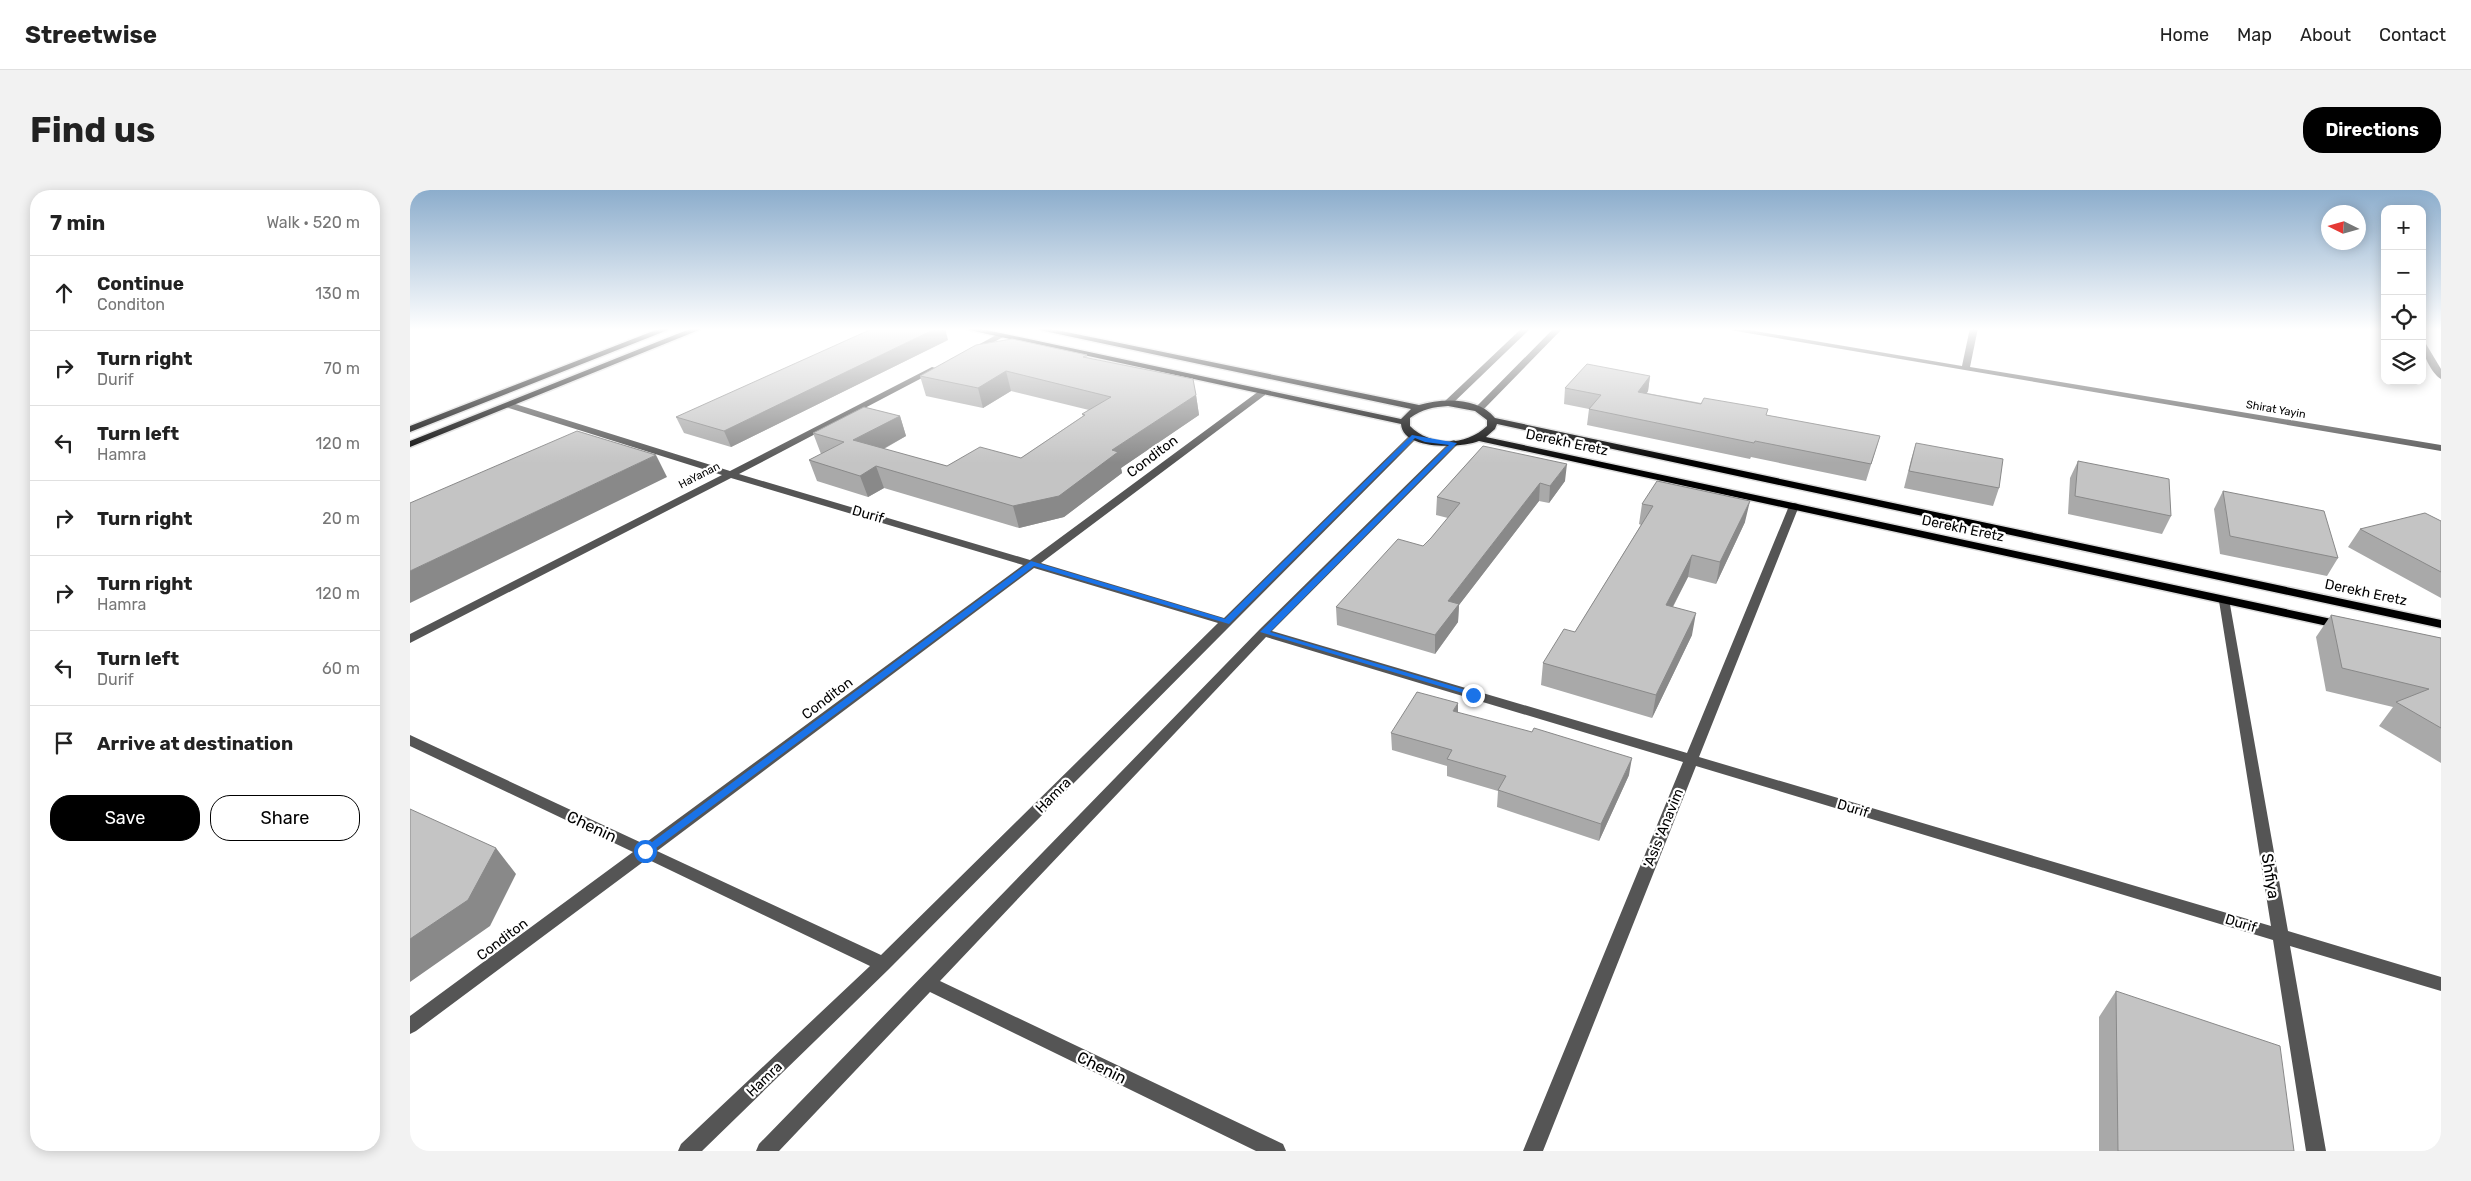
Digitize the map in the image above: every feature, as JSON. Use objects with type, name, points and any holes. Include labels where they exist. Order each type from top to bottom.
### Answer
[{"type":"main road","points":[[410,429],[554,373]]},
{"type":"main road","points":[[410,444],[589,373]]},
{"type":"main road","points":[[1170,373],[1404,422]]},
{"type":"main road","points":[[1250,373],[1419,408],[1448,403],[1479,409],[1492,420],[1492,427],[1479,438],[1454,443],[1425,440],[1408,432],[1404,422],[1406,417],[1419,408]]},
{"type":"main road","name":"Derekh Eretz","points":[[1492,420],[2441,624]]},
{"type":"main road","name":"Derekh Eretz","points":[[1479,438],[2356,628]]},
{"type":"street","name":"HaYanan","points":[[410,639],[928,373]]},
{"type":"street","points":[[1448,403],[1480,373]]},
{"type":"street","points":[[1479,409],[1515,373]]},
{"type":"street","name":"Shirat Yayin","points":[[1995,373],[2441,448]]},
{"type":"street","name":"Conditon","points":[[410,1026],[1262,393]]},
{"type":"street","name":"Durif","points":[[509,405],[730,474],[1226,622]]},
{"type":"street","name":"Hamra","points":[[688,1151],[883,964],[1414,436]]},
{"type":"street","points":[[766,1151],[1264,632],[1454,443]]},
{"type":"street","name":"'Asis 'Anavim","points":[[1533,1151],[1794,506]]},
{"type":"street","name":"Shfiya","points":[[2225,600],[2316,1151]]},
{"type":"street","name":"Durif","points":[[1264,632],[2441,984]]},
{"type":"street","name":"Chenin","points":[[410,740],[883,964]]},
{"type":"street","name":"Chenin","points":[[929,982],[1276,1151]]},
{"type":"building","points":[[774,373],[844,373],[724,431],[676,417]]},
{"type":"building","points":[[926,373],[1003,373],[978,388],[920,376]]},
{"type":"building","points":[[1013,373],[1162,373],[1193,379],[1196,395],[1112,450],[1118,452],[1059,496],[1013,506],[876,466],[860,476],[809,460],[844,442],[813,433],[864,407],[900,416],[853,440],[947,466],[980,447],[1021,458],[1085,415],[1082,414],[1111,397]]},
{"type":"building","points":[[1579,373],[1633,373],[1650,376],[1638,392],[1701,404],[1704,398],[1768,409],[1766,415],[1880,436],[1871,464],[1755,441],[1754,443],[1589,409],[1601,395],[1565,388]]},
{"type":"building","points":[[577,431],[656,455],[410,571],[410,503]]},
{"type":"building","points":[[1916,443],[2003,459],[1999,488],[1909,471]]},
{"type":"building","points":[[1483,446],[1567,464],[1550,486],[1540,483],[1448,601],[1459,604],[1435,635],[1336,607],[1398,539],[1423,546],[1431,538],[1460,503],[1437,497]]},
{"type":"building","points":[[2078,461],[2169,479],[2171,516],[2075,496]]},
{"type":"building","points":[[1657,481],[1750,501],[1720,562],[1692,555],[1666,605],[1696,613],[1656,695],[1543,663],[1564,629],[1575,632],[1653,506],[1642,504]]},
{"type":"building","points":[[2223,491],[2324,511],[2338,558],[2230,536]]},
{"type":"building","points":[[2425,513],[2441,521],[2441,572],[2360,529]]},
{"type":"building","points":[[2331,615],[2441,638],[2441,728],[2396,702],[2429,689],[2342,668]]},
{"type":"building","points":[[1417,692],[1458,703],[1453,711],[1532,732],[1534,728],[1632,758],[1601,824],[1498,790],[1506,776],[1447,759],[1452,750],[1391,733]]},
{"type":"building","points":[[410,809],[496,848],[468,900],[410,939]]},
{"type":"building","points":[[2116,991],[2280,1046],[2294,1151],[2118,1151]]},
{"type":"route","points":[[645,851],[1033,563],[1226,622],[1414,436],[1439,443],[1454,443],[1264,632],[1473,695]]}]
